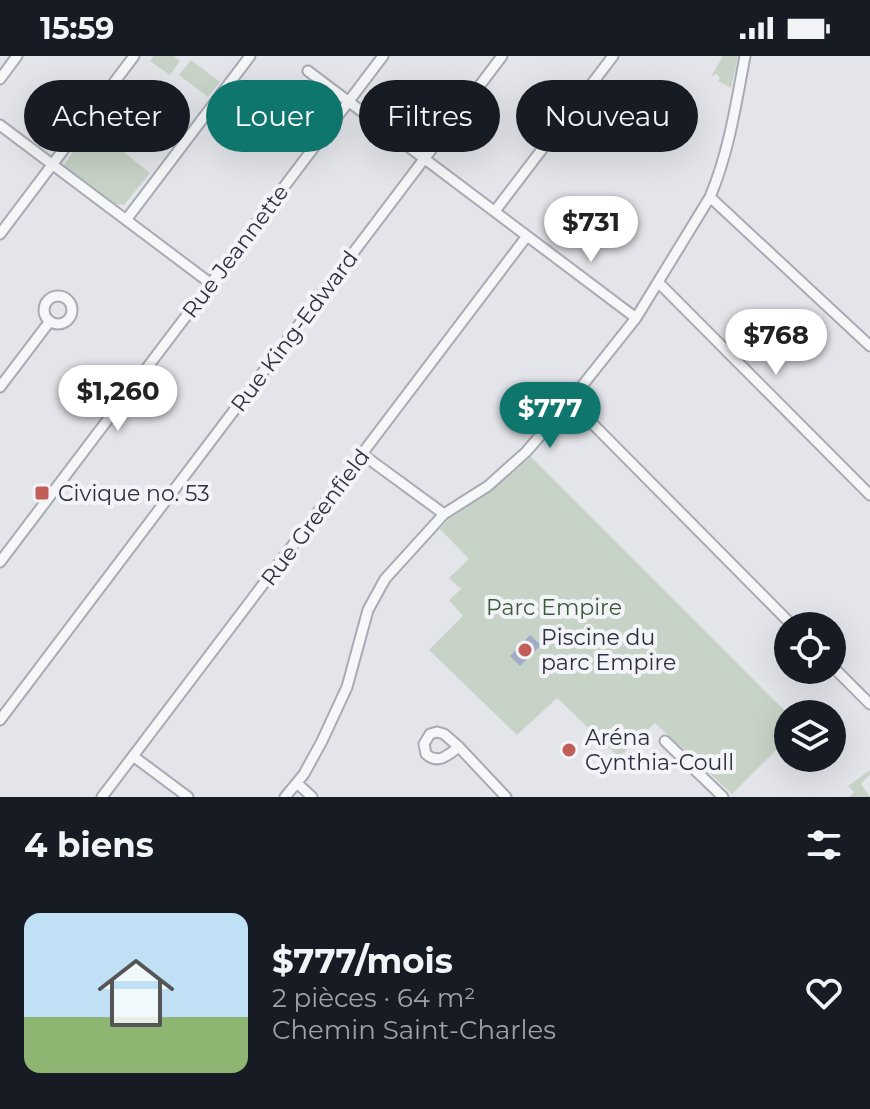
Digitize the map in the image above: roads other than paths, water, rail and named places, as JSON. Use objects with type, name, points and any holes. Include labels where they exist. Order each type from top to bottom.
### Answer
[{"type":"street","points":[[0,79],[17,56]]},
{"type":"street","points":[[0,234],[134,56]]},
{"type":"street","points":[[126,220],[250,56]]},
{"type":"street","name":"Rue Jeannette","points":[[0,562],[383,56]]},
{"type":"street","name":"Rue King-Edward","points":[[0,720],[502,56]]},
{"type":"street","points":[[495,211],[613,56]]},
{"type":"street","points":[[285,797],[322,741],[347,687],[376,592],[444,514],[488,486],[526,452],[636,318],[710,197],[723,164],[745,56]]},
{"type":"street","points":[[308,71],[636,318]]},
{"type":"street","points":[[0,125],[210,283]]},
{"type":"street","points":[[710,197],[870,346]]},
{"type":"street","name":"Rue Greenfield","points":[[102,797],[527,236]]},
{"type":"street","points":[[658,282],[870,495]]},
{"type":"street","points":[[0,387],[50,321]]},
{"type":"street","points":[[570,401],[779,612]]},
{"type":"street","points":[[362,454],[444,514]]},
{"type":"street","points":[[846,680],[870,704]]},
{"type":"street","points":[[665,741],[723,797]]},
{"type":"street","points":[[459,747],[506,797]]},
{"type":"street","points":[[133,756],[188,797]]},
{"type":"street","points":[[297,783],[312,797]]},
{"type":"water","name":"Piscine du parc Empire","points":[[530,635],[541,645],[520,666],[510,656]]},
{"type":"place","name":"Civique no. 53","points":[[42,493]]},
{"type":"place","name":"Piscine du parc Empire","points":[[525,650]]},
{"type":"place","name":"Aréna Cynthia-Coull","points":[[569,750]]},
{"type":"park label","name":"Parc Empire","points":[[554,607]]}]
